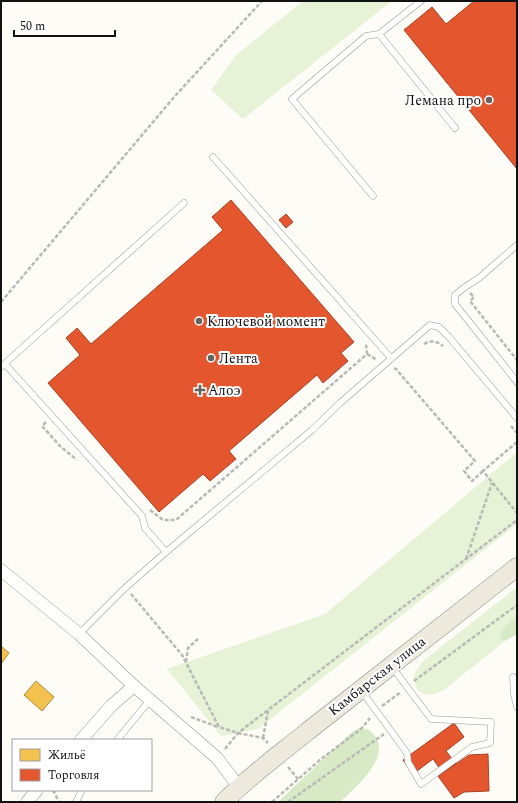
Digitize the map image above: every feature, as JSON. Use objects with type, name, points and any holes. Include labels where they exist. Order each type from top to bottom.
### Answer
[{"type":"main road","name":"Камбарская улица","points":[[224,802],[239,787],[279,756],[308,730],[517,567]]},
{"type":"street","points":[[1,570],[79,634],[134,686],[218,758],[239,787]]},
{"type":"street","points":[[82,739],[111,706],[134,686]]},
{"type":"street","points":[[27,802],[36,791]]},
{"type":"lane","points":[[372,196],[292,99],[366,36],[379,34],[421,1]]},
{"type":"lane","points":[[379,34],[455,128]]},
{"type":"lane","points":[[213,157],[391,358]]},
{"type":"lane","points":[[166,552],[145,528],[142,516],[3,366],[184,202]]},
{"type":"lane","points":[[517,245],[479,278],[464,287],[455,295],[455,304],[517,382]]},
{"type":"lane","points":[[79,634],[125,588],[312,430],[391,358],[430,325],[439,327],[449,337],[517,418]]},
{"type":"lane","points":[[360,689],[407,753],[408,762],[421,784],[472,747],[490,743],[491,722],[431,719],[390,666]]},
{"type":"lane","points":[[513,677],[514,694],[517,707]]},
{"type":"lane","points":[[118,739],[150,700]]},
{"type":"lane","points":[[76,802],[82,791]]},
{"type":"path","points":[[1,302],[175,96],[262,1]]},
{"type":"path","points":[[464,287],[474,297],[470,300],[517,360]]},
{"type":"path","points":[[421,346],[431,341],[442,345],[447,351]]},
{"type":"path","points":[[366,344],[368,354],[396,369],[475,461],[464,471],[472,481],[517,442]]},
{"type":"path","points":[[150,510],[163,520],[176,520],[368,354]]},
{"type":"path","points":[[391,374],[401,365]]},
{"type":"path","points":[[507,422],[517,433]]},
{"type":"path","points":[[484,471],[517,513]]},
{"type":"path","points":[[466,559],[493,482]]},
{"type":"path","points":[[218,758],[238,733],[517,520]]},
{"type":"path","points":[[125,588],[182,655],[218,727]]},
{"type":"path","points":[[133,596],[138,591]]},
{"type":"path","points":[[272,802],[360,729],[376,711],[517,605]]},
{"type":"path","points":[[186,663],[188,648],[198,639]]},
{"type":"path","points":[[264,738],[268,710]]},
{"type":"path","points":[[169,716],[184,715],[238,733],[264,738],[298,779]]},
{"type":"path","points":[[288,802],[391,730]]},
{"type":"path","points":[[54,791],[59,802]]},
{"type":"green space","points":[[303,1],[392,1],[243,119],[211,90],[236,55]]},
{"type":"green space","points":[[517,452],[517,524],[258,729],[221,736],[167,669],[325,614]]},
{"type":"green space","points":[[517,587],[517,615],[505,626],[501,639],[505,641],[445,689],[428,695],[420,692],[413,676],[423,661]]},
{"type":"green space","points":[[517,615],[517,634],[505,641],[501,639],[500,634],[505,626]]},
{"type":"green space","points":[[359,728],[364,728],[372,732],[375,736],[379,745],[378,754],[375,763],[362,781],[340,802],[278,802],[352,732]]},
{"type":"building: Жильё","points":[[1,646],[9,653],[1,664]]},
{"type":"building: Жильё","points":[[36,681],[54,697],[42,711],[24,695]]},
{"type":"building: Торговля","name":"Лемана про","points":[[474,1],[517,1],[517,169],[404,30],[432,7],[446,24]]},
{"type":"building: Торговля","name":"Лента","points":[[231,200],[354,342],[341,353],[348,361],[323,383],[317,375],[229,451],[236,459],[210,481],[203,474],[159,512],[48,383],[80,355],[66,338],[77,328],[91,344],[223,230],[212,217]]},
{"type":"building: Торговля","points":[[286,214],[293,222],[286,228],[279,220]]},
{"type":"building: Торговля","points":[[454,723],[464,737],[446,751],[456,764],[443,773],[433,759],[413,774],[403,760]]},
{"type":"building: Торговля","points":[[488,754],[489,791],[464,792],[454,798],[438,776],[469,755]]},
{"type":"place","name":"Лемана про","points":[[489,100]]},
{"type":"place","name":"Ключевой момент","points":[[199,321]]},
{"type":"place","name":"Лента","points":[[211,358]]},
{"type":"place","name":"Алоэ","points":[[200,390]]}]
